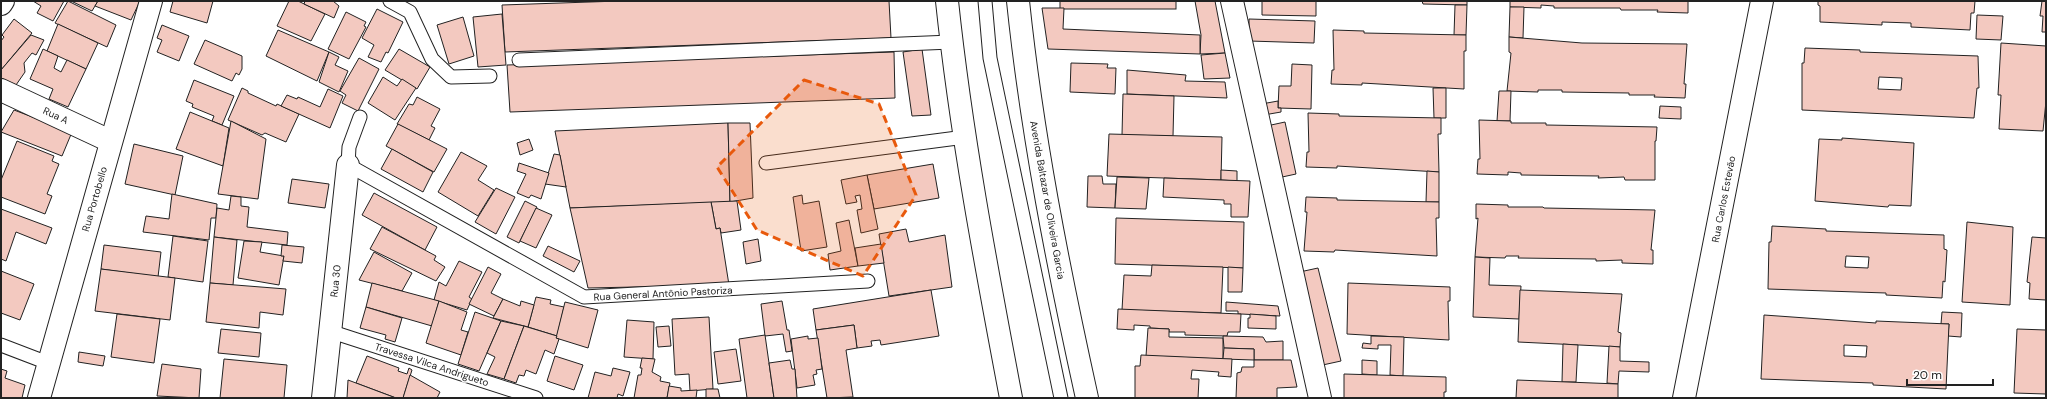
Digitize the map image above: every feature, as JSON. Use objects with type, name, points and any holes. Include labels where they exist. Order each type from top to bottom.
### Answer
[{"type":"street","name":"Rua Portobello","points":[[39,398],[110,141],[151,1]]},
{"type":"street","points":[[947,1],[951,42],[981,245],[1011,398]]},
{"type":"street","name":"Avenida Baltazar de Oliveira Garcia","points":[[1018,1],[1024,58],[1058,267],[1087,398]]},
{"type":"street","points":[[1232,1],[1320,398]]},
{"type":"street","name":"Rua Carlos Estevão","points":[[1684,398],[1762,1]]},
{"type":"street","name":"Rua A","points":[[1,90],[110,141]]},
{"type":"street","name":"Rua 30","points":[[323,398],[348,165]]},
{"type":"lane","points":[[390,1],[410,12],[432,59],[451,77],[490,76]]},
{"type":"lane","points":[[985,1],[990,58],[1061,398]]},
{"type":"lane","points":[[519,60],[951,42]]},
{"type":"lane","points":[[348,165],[349,147],[360,117]]},
{"type":"lane","points":[[766,163],[965,137]]},
{"type":"lane","name":"Rua General Antônio Pastoriza","points":[[348,165],[584,297],[868,281]]},
{"type":"lane","name":"Travessa Vilca Andrigueto","points":[[329,331],[536,398]]},
{"type":"lane","points":[[1,346],[48,363]]},
{"type":"highlighted area","points":[[804,80],[879,104],[916,195],[863,276],[757,230],[717,167]]},
{"type":"building","points":[[33,1],[64,1],[53,21],[37,13],[41,6]]},
{"type":"building","points":[[68,1],[116,25],[107,47],[55,23]]},
{"type":"building","points":[[71,1],[98,1],[92,11]]},
{"type":"building","points":[[98,1],[140,1],[131,20],[95,6]]},
{"type":"building","points":[[173,1],[213,1],[207,23],[170,12]]},
{"type":"building","points":[[289,1],[298,1],[325,14],[311,41],[277,26]]},
{"type":"building","points":[[305,1],[333,1],[339,6],[334,18],[304,4]]},
{"type":"building","points":[[619,1],[889,1],[891,38],[505,52],[502,5]]},
{"type":"building","points":[[1060,1],[1176,1],[1176,9],[1060,9]]},
{"type":"building","points":[[1195,1],[1215,1],[1225,53],[1200,54],[1201,35]]},
{"type":"building","points":[[1262,1],[1316,1],[1316,16],[1262,15]]},
{"type":"building","points":[[1422,1],[1467,1],[1467,5],[1423,4]]},
{"type":"building","points":[[1510,1],[1688,1],[1688,13],[1657,12],[1658,10],[1621,10],[1620,8],[1554,8],[1554,6],[1541,5],[1541,8],[1510,7]]},
{"type":"building","points":[[1818,1],[1975,1],[1974,13],[1971,13],[1970,30],[1911,27],[1911,23],[1882,22],[1882,25],[1820,22],[1820,6],[1818,5]]},
{"type":"building","points":[[2042,1],[2046,1],[2046,32],[2042,32],[2043,16],[2040,16]]},
{"type":"building","points":[[1455,5],[1467,5],[1466,35],[1454,35]]},
{"type":"building","points":[[1510,7],[1524,7],[1523,38],[1509,37]]},
{"type":"building","points":[[1042,8],[1064,8],[1063,29],[1200,35],[1200,54],[1048,49]]},
{"type":"building","points":[[377,9],[403,22],[388,53],[386,52],[381,62],[368,57],[374,45],[362,38]]},
{"type":"building","points":[[346,12],[366,22],[364,26],[366,27],[349,59],[328,49]]},
{"type":"building","points":[[502,14],[506,65],[478,67],[473,17]]},
{"type":"building","points":[[1977,15],[2003,16],[2001,40],[1976,39]]},
{"type":"building","points":[[463,17],[474,56],[449,64],[437,25]]},
{"type":"building","points":[[14,19],[32,33],[1,70],[1,41],[4,37],[2,35]]},
{"type":"building","points":[[1249,19],[1315,21],[1314,43],[1249,41]]},
{"type":"building","points":[[58,24],[98,43],[86,69],[47,51]]},
{"type":"building","points":[[162,25],[189,36],[179,61],[157,52],[162,40],[157,38]]},
{"type":"building","points":[[278,30],[329,52],[317,81],[266,56]]},
{"type":"building","points":[[1333,30],[1364,31],[1364,33],[1466,35],[1466,51],[1464,51],[1464,89],[1362,83],[1362,85],[1331,84],[1332,70],[1334,70]]},
{"type":"building","points":[[31,35],[44,40],[36,55],[32,53],[24,63],[25,72],[16,85],[1,78],[1,70]]},
{"type":"building","points":[[1509,37],[1582,43],[1687,44],[1684,84],[1686,84],[1685,98],[1654,97],[1655,95],[1629,95],[1629,93],[1562,92],[1562,90],[1538,90],[1538,92],[1507,91],[1511,53],[1509,52]]},
{"type":"building","points":[[205,40],[242,56],[242,69],[239,75],[236,73],[232,81],[194,64]]},
{"type":"building","points":[[2001,43],[2046,46],[2046,101],[2043,131],[1999,129],[2001,95],[1998,95]]},
{"type":"building","points":[[1805,48],[1860,50],[1860,52],[1978,56],[1979,88],[1977,88],[1974,118],[1802,110],[1802,63],[1804,63]],"holes":[[[1879,77],[1902,78],[1901,90],[1878,89]]]},
{"type":"building","points":[[43,49],[58,56],[54,68],[61,72],[67,60],[86,69],[68,107],[49,99],[53,89],[30,79]]},
{"type":"building","points":[[399,49],[430,67],[417,89],[385,70]]},
{"type":"building","points":[[922,49],[931,115],[912,116],[903,52]]},
{"type":"building","points":[[329,52],[339,57],[335,65],[348,71],[339,92],[319,82]]},
{"type":"building","points":[[894,52],[895,98],[510,112],[507,65]]},
{"type":"building","points":[[1225,53],[1230,78],[1204,79],[1201,55]]},
{"type":"building","points":[[359,58],[379,69],[358,111],[342,103],[346,95],[340,91]]},
{"type":"building","points":[[1071,63],[1108,64],[1107,68],[1116,68],[1115,94],[1070,92]]},
{"type":"building","points":[[1292,64],[1312,65],[1311,109],[1278,108],[1279,86],[1291,86]]},
{"type":"building","points":[[1127,70],[1186,75],[1185,81],[1225,82],[1227,98],[1127,94]]},
{"type":"building","points":[[383,77],[397,86],[402,79],[416,88],[395,120],[368,103]]},
{"type":"building","points":[[194,80],[234,96],[222,125],[212,121],[214,116],[192,107],[193,104],[186,101]]},
{"type":"building","points":[[242,88],[248,91],[248,93],[276,106],[277,104],[299,114],[286,142],[265,133],[262,135],[228,120]]},
{"type":"building","points":[[1433,88],[1446,88],[1446,118],[1434,118]]},
{"type":"building","points":[[328,89],[343,96],[330,128],[281,106],[287,95],[297,99],[298,97],[320,107]]},
{"type":"building","points":[[1499,91],[1511,91],[1510,121],[1497,121]]},
{"type":"building","points":[[1123,94],[1174,96],[1173,136],[1122,135]]},
{"type":"building","points":[[417,97],[440,109],[431,126],[435,128],[429,140],[397,124],[409,104],[413,105]]},
{"type":"building","points":[[1278,101],[1278,108],[1281,108],[1281,112],[1258,116],[1256,105]]},
{"type":"building","points":[[1660,106],[1681,107],[1681,119],[1659,118]]},
{"type":"building","points":[[14,110],[72,132],[62,156],[1,132]]},
{"type":"building","points":[[190,112],[229,128],[223,166],[176,149]]},
{"type":"building","points":[[1308,113],[1339,114],[1339,116],[1441,118],[1441,134],[1438,134],[1439,172],[1337,166],[1337,168],[1306,167],[1307,152],[1309,152]]},
{"type":"building","points":[[1479,120],[1511,121],[1511,123],[1546,123],[1546,125],[1657,127],[1655,141],[1655,180],[1625,180],[1624,177],[1598,178],[1599,176],[1521,175],[1521,173],[1508,172],[1508,175],[1477,174],[1478,159],[1480,159]]},
{"type":"building","points":[[231,121],[266,139],[258,199],[218,194]]},
{"type":"building","points":[[1285,122],[1296,174],[1273,179],[1262,127]]},
{"type":"building","points":[[728,123],[730,202],[570,208],[555,131]]},
{"type":"building","points":[[728,123],[750,123],[753,198],[730,202]]},
{"type":"building","points":[[398,124],[447,149],[434,172],[386,146]]},
{"type":"building","points":[[1109,134],[1222,137],[1221,180],[1107,176]]},
{"type":"building","points":[[1842,138],[1914,143],[1911,206],[1889,205],[1888,207],[1815,201],[1819,139],[1842,140]]},
{"type":"building","points":[[529,139],[533,150],[520,155],[517,143]]},
{"type":"building","points":[[17,141],[54,156],[52,161],[59,164],[47,194],[52,196],[45,214],[1,197],[1,180]]},
{"type":"building","points":[[134,144],[183,156],[175,195],[125,184]]},
{"type":"building","points":[[392,149],[433,172],[423,192],[381,169]]},
{"type":"building","points":[[461,152],[487,166],[478,180],[494,190],[478,216],[438,192]]},
{"type":"building","points":[[554,154],[560,155],[566,187],[545,184]]},
{"type":"building","points":[[519,163],[549,173],[541,199],[531,195],[529,198],[517,193],[526,174],[517,171]]},
{"type":"building","points":[[933,164],[939,198],[874,209],[867,175]]},
{"type":"building","points":[[1221,170],[1237,171],[1237,181],[1221,180]]},
{"type":"building","points":[[1427,171],[1439,172],[1439,202],[1426,202]]},
{"type":"building","points":[[867,175],[878,229],[861,233],[857,210],[862,209],[860,195],[855,196],[857,202],[846,204],[841,180]]},
{"type":"building","points":[[1088,176],[1102,176],[1103,184],[1116,184],[1115,208],[1087,207]]},
{"type":"building","points":[[1117,177],[1149,178],[1146,209],[1115,208]]},
{"type":"building","points":[[1164,178],[1250,181],[1248,217],[1231,217],[1231,204],[1224,204],[1224,200],[1163,197]]},
{"type":"building","points":[[292,179],[329,184],[325,208],[288,203]]},
{"type":"building","points":[[496,188],[515,197],[496,234],[475,222]]},
{"type":"building","points":[[374,193],[437,227],[425,250],[362,215]]},
{"type":"building","points":[[172,194],[217,204],[216,218],[211,218],[209,240],[143,232],[146,216],[169,219]]},
{"type":"building","points":[[802,195],[803,204],[819,201],[827,247],[801,251],[793,197]]},
{"type":"building","points":[[231,196],[241,197],[241,206],[249,207],[247,227],[288,232],[287,245],[214,237],[217,208],[229,210]]},
{"type":"building","points":[[1306,197],[1337,198],[1337,200],[1439,202],[1439,218],[1436,218],[1437,256],[1335,250],[1334,252],[1304,251],[1307,212],[1305,212]]},
{"type":"building","points":[[525,201],[537,207],[519,243],[507,237]]},
{"type":"building","points":[[737,201],[741,230],[721,233],[720,228],[716,229],[711,202]]},
{"type":"building","points":[[711,202],[716,229],[720,228],[729,285],[588,288],[570,208]]},
{"type":"building","points":[[1476,204],[1508,205],[1508,207],[1655,210],[1651,250],[1653,250],[1653,264],[1622,263],[1622,260],[1596,261],[1596,259],[1518,258],[1519,256],[1506,256],[1505,258],[1475,257],[1478,218],[1476,219]]},
{"type":"building","points":[[536,208],[552,215],[536,248],[520,241]]},
{"type":"building","points":[[1,209],[52,228],[46,244],[16,232],[6,261],[1,259]]},
{"type":"building","points":[[1116,218],[1244,222],[1243,268],[1115,264]]},
{"type":"building","points":[[849,220],[858,266],[830,270],[828,254],[841,251],[836,223]]},
{"type":"building","points":[[1967,222],[2013,227],[2010,305],[1962,302]]},
{"type":"building","points":[[1772,226],[1826,229],[1826,231],[1944,235],[1944,249],[1947,250],[1945,282],[1943,281],[1942,298],[1886,295],[1886,293],[1768,289],[1769,242],[1771,242]],"holes":[[[1846,256],[1869,257],[1868,268],[1845,267]]]},
{"type":"building","points":[[382,227],[436,256],[434,260],[445,267],[436,281],[370,249]]},
{"type":"building","points":[[906,229],[909,242],[945,235],[952,287],[889,296],[879,234]]},
{"type":"building","points":[[173,236],[208,241],[203,282],[168,277]]},
{"type":"building","points":[[214,237],[237,240],[233,285],[210,283]]},
{"type":"building","points":[[2032,237],[2046,238],[2046,300],[2029,299],[2030,283],[2027,282]]},
{"type":"building","points":[[758,239],[761,261],[746,264],[743,242]]},
{"type":"building","points":[[244,241],[262,242],[260,252],[284,256],[279,285],[238,278]]},
{"type":"building","points":[[881,244],[884,263],[858,266],[855,248]]},
{"type":"building","points":[[104,245],[161,252],[158,277],[101,269]]},
{"type":"building","points":[[282,245],[304,247],[302,263],[283,261],[284,256],[281,256]]},
{"type":"building","points":[[548,246],[580,261],[574,272],[543,256]]},
{"type":"building","points":[[374,252],[412,273],[402,291],[359,280]]},
{"type":"building","points":[[1475,257],[1490,258],[1489,285],[1521,286],[1519,319],[1473,317]]},
{"type":"building","points":[[459,261],[482,272],[469,297],[472,299],[467,310],[434,300],[439,282],[446,286]]},
{"type":"building","points":[[1152,265],[1223,267],[1221,313],[1122,310],[1124,275],[1151,276]]},
{"type":"building","points":[[488,267],[501,274],[491,293],[503,299],[494,316],[469,304]]},
{"type":"building","points":[[1228,267],[1243,268],[1242,292],[1228,292]]},
{"type":"building","points":[[1318,268],[1341,361],[1318,366],[1295,273]]},
{"type":"building","points":[[101,269],[175,278],[170,320],[95,311]]},
{"type":"building","points":[[1,271],[34,284],[20,320],[1,313]]},
{"type":"building","points":[[210,283],[286,289],[283,315],[260,312],[259,328],[206,322]]},
{"type":"building","points":[[372,283],[439,301],[432,326],[366,307]]},
{"type":"building","points":[[1348,283],[1450,287],[1450,301],[1448,301],[1449,340],[1347,334]]},
{"type":"building","points":[[931,290],[939,336],[881,345],[880,340],[871,341],[872,346],[857,348],[854,325],[816,330],[813,309]]},
{"type":"building","points":[[1520,290],[1622,294],[1618,332],[1621,333],[1620,347],[1518,342]]},
{"type":"building","points":[[536,297],[551,300],[550,304],[564,307],[557,336],[528,327]]},
{"type":"building","points":[[503,299],[520,306],[521,301],[534,305],[528,327],[493,318]]},
{"type":"building","points":[[439,301],[467,312],[461,330],[468,332],[461,355],[426,343]]},
{"type":"building","points":[[782,301],[792,351],[786,352],[783,334],[765,336],[761,304]]},
{"type":"building","points":[[565,302],[598,310],[588,348],[556,338]]},
{"type":"building","points":[[1226,302],[1278,306],[1280,316],[1238,314],[1238,311],[1226,311]]},
{"type":"building","points":[[366,307],[402,318],[395,342],[385,339],[386,335],[360,328]]},
{"type":"building","points":[[1118,309],[1241,314],[1240,332],[1228,332],[1227,336],[1185,335],[1185,332],[1169,332],[1169,329],[1134,325],[1134,330],[1117,329]]},
{"type":"building","points":[[475,312],[501,321],[479,371],[458,364]]},
{"type":"building","points":[[1942,312],[1962,313],[1961,337],[1948,336],[1949,324],[1941,324]]},
{"type":"building","points":[[117,314],[160,319],[154,363],[111,357]]},
{"type":"building","points":[[1250,314],[1276,316],[1276,329],[1248,328],[1248,318],[1250,318]]},
{"type":"building","points":[[1764,315],[1876,323],[1876,321],[1949,324],[1946,389],[1873,385],[1873,383],[1761,379]],"holes":[[[1844,345],[1867,346],[1866,357],[1844,356]]]},
{"type":"building","points":[[709,317],[713,389],[690,391],[689,374],[675,375],[672,319]]},
{"type":"building","points":[[627,320],[654,322],[653,359],[624,357]]},
{"type":"building","points":[[501,321],[524,326],[504,379],[487,374],[495,357],[487,353]]},
{"type":"building","points":[[854,325],[857,348],[846,350],[853,397],[827,398],[816,330]]},
{"type":"building","points":[[524,326],[557,336],[556,338],[559,339],[554,354],[545,350],[536,374],[526,370],[524,376],[519,375],[516,383],[504,379]]},
{"type":"building","points":[[669,326],[671,346],[658,347],[656,327]]},
{"type":"building","points":[[1148,328],[1169,329],[1169,337],[1223,338],[1223,359],[1146,356]]},
{"type":"building","points":[[221,329],[261,333],[259,357],[218,353]]},
{"type":"building","points":[[2017,329],[2046,330],[2046,394],[2014,393]]},
{"type":"building","points":[[765,335],[774,398],[747,398],[739,339]]},
{"type":"building","points":[[808,336],[808,339],[818,338],[822,369],[816,370],[817,374],[813,375],[815,385],[797,388],[791,339]]},
{"type":"building","points":[[1223,336],[1263,337],[1266,342],[1283,341],[1283,360],[1254,360],[1254,349],[1224,348]]},
{"type":"building","points":[[1371,336],[1404,337],[1403,376],[1390,375],[1391,345],[1378,345],[1378,349],[1362,348],[1363,343],[1371,344]]},
{"type":"building","points":[[1563,344],[1578,345],[1576,382],[1562,382]]},
{"type":"building","points":[[1609,346],[1620,347],[1620,361],[1649,362],[1649,372],[1619,371],[1618,384],[1607,383]]},
{"type":"building","points":[[1224,348],[1254,349],[1254,360],[1223,359]]},
{"type":"building","points":[[736,349],[741,381],[718,384],[714,352]]},
{"type":"building","points":[[79,352],[105,356],[103,366],[78,362]]},
{"type":"building","points":[[1141,355],[1232,359],[1231,377],[1218,376],[1219,372],[1192,370],[1191,379],[1199,379],[1198,398],[1135,398],[1135,366],[1140,366]]},
{"type":"building","points":[[367,356],[399,368],[398,371],[407,374],[409,368],[412,370],[403,398],[396,398],[356,383]]},
{"type":"building","points":[[555,356],[583,365],[574,390],[547,381]]},
{"type":"building","points":[[642,358],[655,359],[652,372],[661,377],[660,381],[670,383],[667,398],[634,398],[638,375],[641,375],[642,368],[640,368]]},
{"type":"building","points":[[224,359],[287,365],[284,398],[220,398]]},
{"type":"building","points":[[790,360],[792,369],[795,369],[797,398],[774,398],[769,363]]},
{"type":"building","points":[[1254,360],[1291,360],[1297,387],[1277,388],[1277,398],[1236,398],[1237,373],[1241,372],[1242,367],[1254,367]]},
{"type":"building","points":[[1362,360],[1377,361],[1377,375],[1362,374]]},
{"type":"building","points":[[162,364],[201,369],[199,398],[157,396]]},
{"type":"building","points":[[613,368],[630,372],[623,396],[618,394],[617,398],[588,398],[595,372],[611,376]]},
{"type":"building","points":[[1,369],[7,371],[5,378],[25,385],[22,398],[1,398]]},
{"type":"building","points":[[1344,374],[1446,377],[1446,392],[1444,392],[1444,398],[1344,398]]},
{"type":"building","points":[[410,375],[440,392],[437,398],[403,398]]},
{"type":"building","points":[[348,380],[396,398],[347,398]]},
{"type":"building","points":[[1517,380],[1618,384],[1618,398],[1516,398]]},
{"type":"building","points":[[669,386],[681,388],[681,391],[697,390],[696,398],[667,398]]},
{"type":"building","points":[[706,389],[718,389],[720,398],[706,398]]}]
